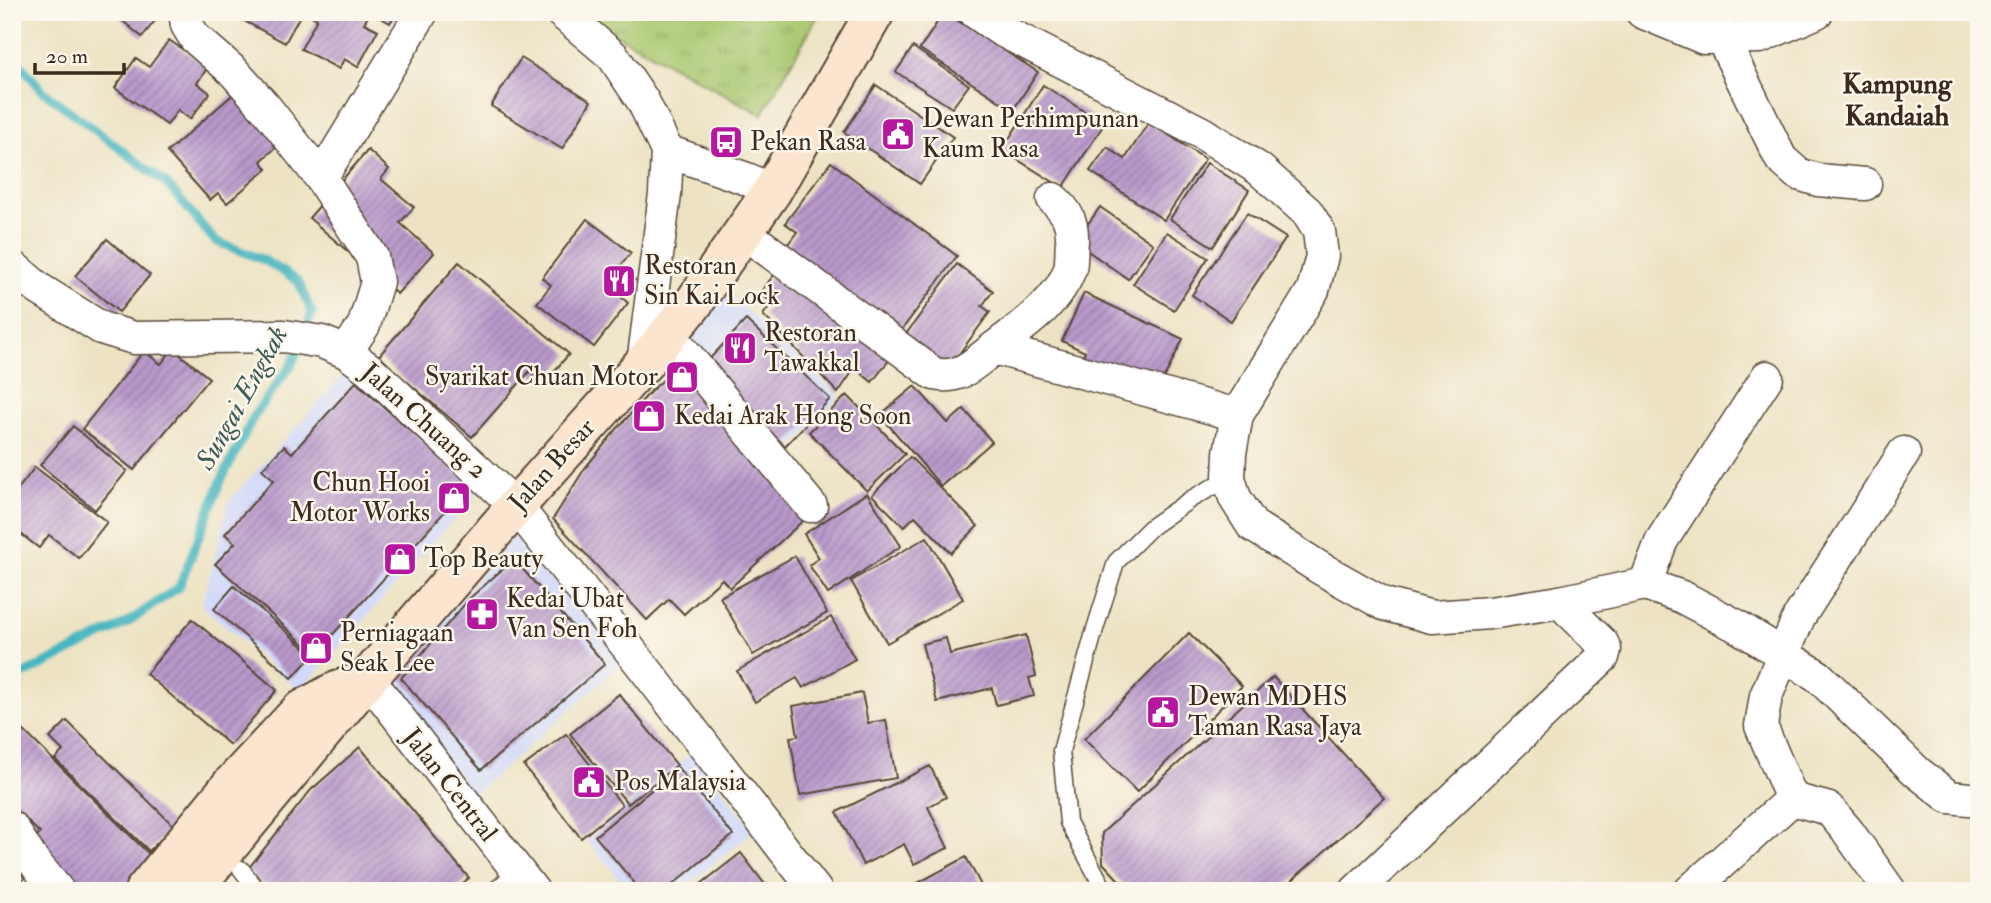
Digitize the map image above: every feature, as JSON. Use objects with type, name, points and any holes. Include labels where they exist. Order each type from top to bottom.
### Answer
[{"type":"main road","name":"Jalan Besar","points":[[191,891],[368,678],[669,334],[745,233],[772,191],[875,12]]},
{"type":"main road","points":[[240,884],[333,757],[356,721],[368,678]]},
{"type":"main road","points":[[144,891],[232,784],[300,711],[332,693],[368,678]]},
{"type":"street","points":[[185,12],[187,25],[195,38],[233,71],[266,108],[321,178],[372,257],[377,282],[364,325],[334,347]]},
{"type":"street","points":[[321,178],[422,12]]},
{"type":"street","points":[[561,12],[613,56],[643,101],[667,151],[665,194],[643,364]]},
{"type":"street","points":[[975,12],[1001,30],[1202,133],[1259,169],[1307,212],[1319,231],[1322,256],[1313,290],[1237,415],[1230,453],[1229,478],[1235,498],[1252,524],[1320,568],[1384,604],[1432,617],[1490,613],[1645,584],[1682,597],[1737,626],[1818,676],[1917,772],[1950,797],[1979,800]]},
{"type":"street","points":[[1642,12],[1704,38],[1760,37],[1817,12]]},
{"type":"street","points":[[1722,38],[1781,159],[1798,174],[1818,180],[1866,184]]},
{"type":"street","points":[[667,151],[747,179],[772,191]]},
{"type":"street","points":[[745,233],[934,374],[948,377],[966,370],[1031,320],[1056,293],[1070,268],[1073,229],[1065,209],[1053,199]]},
{"type":"street","name":"Jalan Chuang 2","points":[[12,266],[39,289],[100,328],[134,338],[284,336],[334,347],[369,369],[516,506],[645,668],[816,891]]},
{"type":"street","points":[[669,334],[811,506]]},
{"type":"street","points":[[994,348],[1237,415]]},
{"type":"street","points":[[1645,584],[1662,540],[1767,377]]},
{"type":"street","points":[[1792,799],[1761,726],[1766,696],[1799,617],[1904,453]]},
{"type":"street","points":[[1356,891],[1603,657],[1605,649],[1602,643],[1560,602]]},
{"type":"street","name":"Jalan Central","points":[[368,678],[515,884]]},
{"type":"street","points":[[1690,891],[1792,799]]},
{"type":"street","points":[[1792,799],[1829,809],[1890,891]]},
{"type":"street","points":[[12,828],[31,858],[58,891]]},
{"type":"lane","points":[[1105,891],[1068,822],[1061,751],[1095,629],[1116,562],[1152,527],[1191,499],[1229,478]]},
{"type":"shaded area","points":[[727,292],[839,397],[784,455],[690,340]]},
{"type":"shaded area","points":[[347,371],[481,489],[300,691],[202,606],[229,501]]},
{"type":"shaded area","points":[[520,528],[624,662],[473,795],[388,687]]},
{"type":"shaded area","points":[[692,752],[754,831],[680,891],[630,891],[587,840]]},
{"type":"green space","points":[[575,12],[820,12],[762,115]]},
{"type":"building","points":[[112,12],[162,12],[142,37]]},
{"type":"building","points":[[228,12],[302,12],[285,43]]},
{"type":"building","points":[[311,12],[363,12],[369,15],[364,23],[378,30],[358,67],[344,59],[339,69],[301,49],[317,19],[310,15]]},
{"type":"building","points":[[371,12],[397,12],[390,23]]},
{"type":"building","points":[[944,12],[1038,72],[1013,110],[920,49]]},
{"type":"building","points":[[169,40],[208,67],[197,83],[210,93],[190,119],[178,110],[167,125],[115,88],[136,58],[149,67]]},
{"type":"building","points":[[913,47],[969,85],[952,108],[896,72]]},
{"type":"building","points":[[521,58],[591,101],[562,149],[491,106]]},
{"type":"building","name":"Dewan Perhimpunan Kaum Rasa","points":[[876,85],[953,137],[920,184],[844,132]]},
{"type":"building","points":[[1043,85],[1104,124],[1063,188],[1002,150]]},
{"type":"building","points":[[238,90],[283,141],[261,161],[267,169],[227,203],[218,193],[210,200],[167,152]]},
{"type":"building","points":[[1149,122],[1205,159],[1164,220],[1090,171],[1107,147],[1125,159]]},
{"type":"building","points":[[368,150],[389,169],[381,179],[414,207],[400,223],[434,253],[397,294],[309,218]]},
{"type":"building","points":[[831,162],[957,256],[894,340],[779,256],[797,232],[785,223]]},
{"type":"building","points":[[1207,163],[1249,190],[1213,247],[1170,219]]},
{"type":"building","points":[[1100,207],[1153,244],[1128,279],[1075,242]]},
{"type":"building","points":[[1247,213],[1286,238],[1231,321],[1192,295]]},
{"type":"building","points":[[587,219],[631,253],[619,268],[635,280],[621,297],[628,303],[594,347],[537,303],[551,285],[542,278]]},
{"type":"building","points":[[1167,232],[1208,258],[1174,310],[1133,284]]},
{"type":"building","points":[[107,239],[150,275],[119,312],[75,276]]},
{"type":"building","points":[[459,262],[569,354],[544,383],[530,371],[472,437],[378,357]]},
{"type":"building","points":[[957,264],[993,291],[982,306],[990,312],[945,373],[901,341]]},
{"type":"building","points":[[780,267],[893,355],[872,382],[855,368],[838,393],[763,315],[772,303],[760,293]]},
{"type":"building","points":[[1084,293],[1183,339],[1155,397],[1080,363],[1085,352],[1062,341]]},
{"type":"building","points":[[746,320],[830,399],[785,446],[702,367]]},
{"type":"building","points":[[173,349],[209,378],[134,470],[82,429],[144,351],[161,364]]},
{"type":"building","points":[[675,369],[809,515],[730,588],[722,579],[684,614],[669,599],[647,620],[553,519],[585,468],[651,391]]},
{"type":"building","points":[[356,382],[470,484],[315,654],[215,564],[235,543],[225,534],[274,480],[262,469],[284,446],[292,453]]},
{"type":"building","points":[[915,386],[948,423],[964,409],[992,442],[941,486],[880,415]]},
{"type":"building","points":[[847,395],[905,454],[867,491],[809,432]]},
{"type":"building","points":[[73,426],[127,471],[95,510],[40,465]]},
{"type":"building","points":[[910,457],[978,526],[951,553],[915,516],[904,527],[872,495]]},
{"type":"building","points":[[35,467],[107,522],[79,558],[49,535],[39,548],[12,527],[12,497]]},
{"type":"building","points":[[867,493],[901,546],[828,594],[809,565],[819,558],[804,534]]},
{"type":"building","points":[[927,537],[963,599],[887,643],[851,581]]},
{"type":"building","points":[[795,556],[827,613],[753,655],[720,597]]},
{"type":"building","points":[[514,559],[605,664],[481,770],[401,678],[470,598]]},
{"type":"building","points":[[234,586],[313,655],[292,678],[214,609]]},
{"type":"building","points":[[831,617],[855,659],[803,688],[797,678],[755,702],[737,671]]},
{"type":"building","points":[[192,619],[277,690],[230,745],[146,674]]},
{"type":"building","name":"Dewan MDHS Taman Rasa Jaya","points":[[1189,633],[1242,686],[1137,792],[1084,739]]},
{"type":"building","points":[[1026,635],[1036,676],[1029,678],[1034,696],[996,705],[992,688],[937,702],[922,644],[946,638],[950,654]]},
{"type":"building","points":[[1273,677],[1384,798],[1280,891],[1129,891],[1103,863],[1102,833]]},
{"type":"building","points":[[862,693],[868,723],[886,720],[896,778],[800,795],[790,737],[798,736],[793,706]]},
{"type":"building","points":[[619,694],[677,765],[628,804],[570,734]]},
{"type":"building","points":[[67,721],[174,826],[149,851],[55,759],[63,751],[50,738]]},
{"type":"building","points":[[21,728],[153,858],[120,891],[77,891],[30,844],[40,833],[12,806],[12,796],[15,793],[12,791],[12,737]]},
{"type":"building","points":[[566,734],[622,805],[581,838],[524,766]]},
{"type":"building","points":[[360,747],[469,878],[454,891],[267,891],[248,869],[311,790]]},
{"type":"building","points":[[930,766],[946,797],[928,807],[948,848],[914,864],[904,844],[863,865],[837,812]]},
{"type":"building","points":[[678,768],[733,835],[665,891],[641,891],[595,836]]},
{"type":"building","points":[[741,853],[770,891],[692,891]]},
{"type":"building","points":[[966,857],[984,891],[903,891]]},
{"type":"building","points":[[12,862],[25,878],[12,888]]},
{"type":"waterway","name":"Sungai Engkak","points":[[12,55],[43,91],[167,184],[215,241],[264,260],[298,281],[312,313],[292,364],[255,414],[221,481],[179,587],[127,623],[12,680]]},
{"type":"place","name":"Dewan Perhimpunan Kaum Rasa","points":[[898,134]]},
{"type":"place","name":"Pekan Rasa","points":[[726,142]]},
{"type":"place","name":"Restoran Sin Kai Lock","points":[[619,281]]},
{"type":"place","name":"Restoran Tawakkal","points":[[740,348]]},
{"type":"place","name":"Syarikat Chuan Motor","points":[[682,377]]},
{"type":"place","name":"Kedai Arak Hong Soon","points":[[649,416]]},
{"type":"place","name":"Chun Hooi Motor Works","points":[[454,498]]},
{"type":"place","name":"Top Beauty","points":[[400,559]]},
{"type":"place","name":"Kedai Ubat Van Sen Foh","points":[[482,614]]},
{"type":"place","name":"Perniagaan Seak Lee","points":[[316,648]]},
{"type":"place","name":"Dewan MDHS Taman Rasa Jaya","points":[[1163,712]]},
{"type":"place","name":"Pos Malaysia","points":[[589,782]]},
{"type":"district","name":"Kampung Kandaiah","points":[[1897,100]]}]
